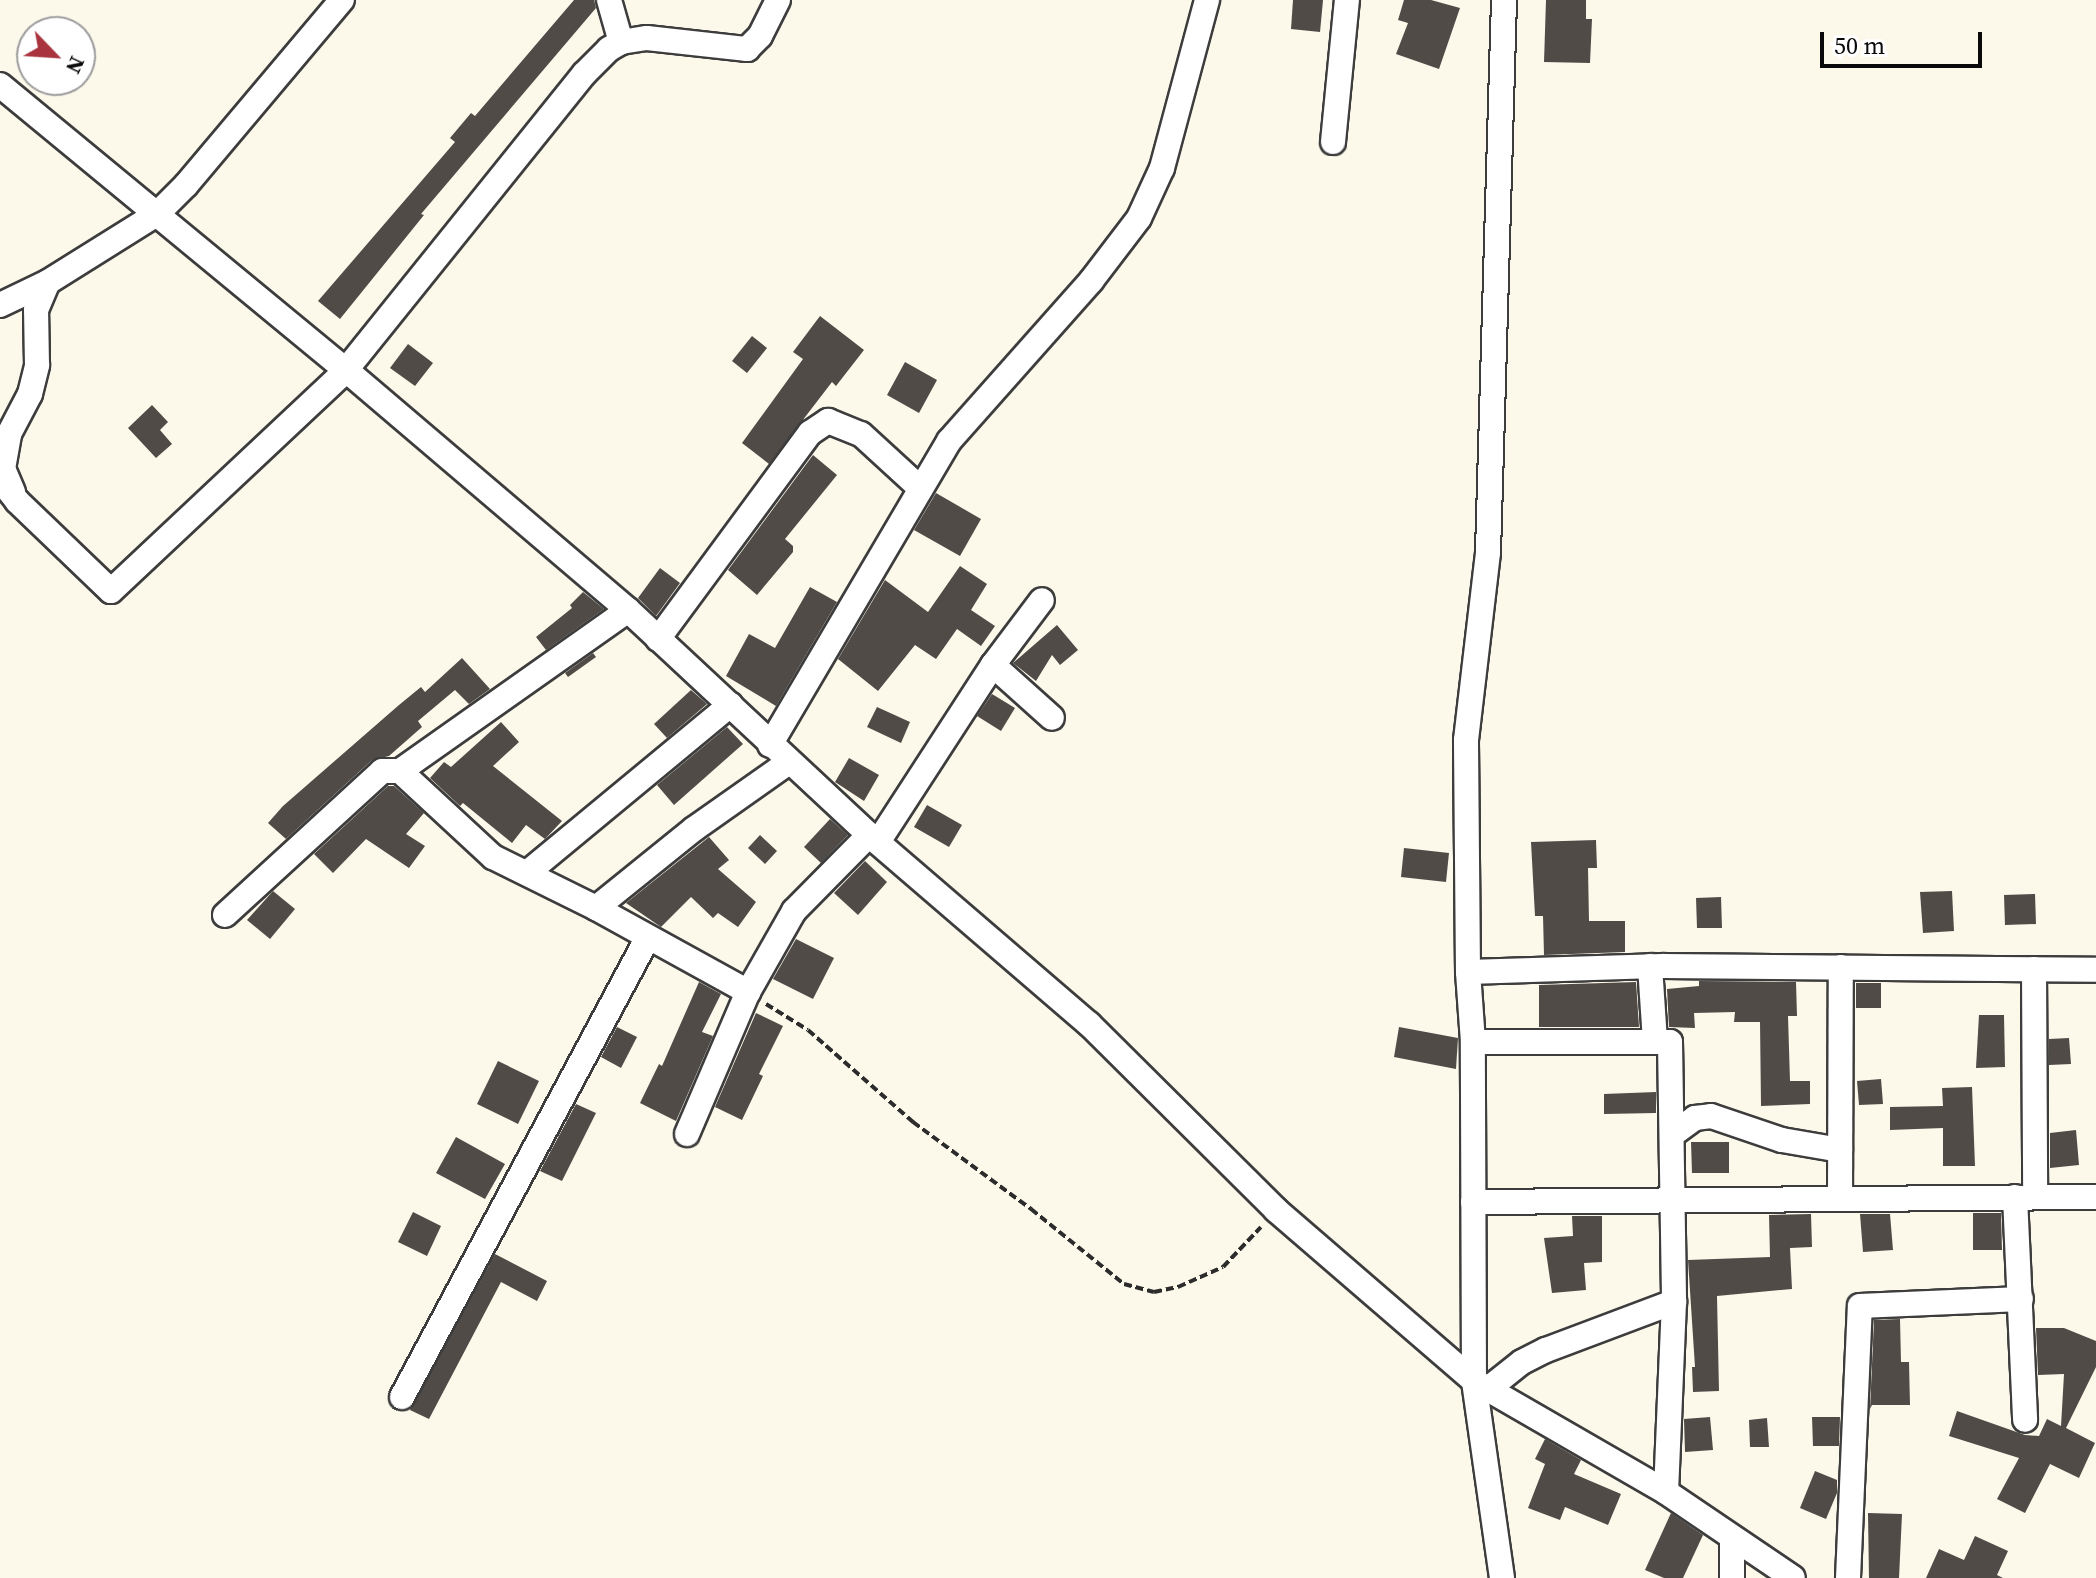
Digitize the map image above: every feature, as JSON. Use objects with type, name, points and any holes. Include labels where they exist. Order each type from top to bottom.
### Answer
[{"type":"street","points":[[0,305],[48,282],[157,214],[186,185],[342,0]]},
{"type":"street","points":[[609,0],[621,42]]},
{"type":"street","points":[[0,479],[17,501],[111,591],[346,370],[584,74],[621,42],[647,38],[747,49],[760,36],[778,0]]},
{"type":"street","points":[[770,745],[949,441],[1091,281],[1139,218],[1162,168],[1207,0]]},
{"type":"street","points":[[1333,142],[1347,0]]},
{"type":"street","points":[[1502,1578],[1481,1385],[1473,1202],[1473,1042],[1468,972],[1466,740],[1489,537],[1504,0]]},
{"type":"street","points":[[0,85],[346,370],[628,610],[874,839],[1089,1024],[1276,1210],[1481,1385],[1666,1492],[1793,1578]]},
{"type":"street","points":[[17,501],[3,469],[9,434],[30,394],[37,365],[36,310],[48,282]]},
{"type":"street","points":[[658,639],[810,433],[828,421],[861,434],[921,489]]},
{"type":"street","points":[[687,1134],[748,992],[794,911],[874,839],[993,665],[1042,600]]},
{"type":"street","points":[[225,915],[382,771],[400,771],[628,610]]},
{"type":"street","points":[[993,665],[1052,718]]},
{"type":"street","points":[[527,873],[730,705]]},
{"type":"street","points":[[596,908],[694,829],[789,762]]},
{"type":"street","points":[[400,771],[493,857],[596,908],[647,939],[748,992]]},
{"type":"street","points":[[402,1397],[647,939]]},
{"type":"street","points":[[1468,972],[1650,966],[2096,970]]},
{"type":"street","points":[[1650,966],[1655,1041]]},
{"type":"street","points":[[1840,1197],[1841,967]]},
{"type":"street","points":[[2025,1420],[2021,1299],[2034,969]]},
{"type":"street","points":[[1473,1042],[1670,1042],[1674,1302],[1666,1492]]},
{"type":"street","points":[[1673,1134],[1695,1118],[1711,1116],[1782,1140],[1840,1150]]},
{"type":"street","points":[[1473,1202],[1672,1198],[2096,1197]]},
{"type":"street","points":[[1848,1578],[1860,1306],[2021,1299]]},
{"type":"street","points":[[1481,1385],[1546,1350],[1674,1302]]},
{"type":"street","points":[[1732,1538],[1732,1578]]},
{"type":"path","points":[[748,992],[808,1030],[913,1122],[1031,1209],[1124,1284],[1154,1292],[1178,1287],[1223,1267],[1276,1210]]},
{"type":"building","points":[[574,0],[594,0],[596,8],[421,214],[424,215],[340,319],[318,301],[455,142],[450,138],[471,113],[475,116]]},
{"type":"building","points":[[1293,0],[1323,0],[1320,32],[1291,29]]},
{"type":"building","points":[[1404,0],[1431,0],[1460,8],[1439,69],[1396,54],[1408,23],[1398,20]]},
{"type":"building","points":[[1546,0],[1586,0],[1586,19],[1592,19],[1590,63],[1544,62]]},
{"type":"building","points":[[820,316],[864,350],[836,386],[832,382],[769,464],[742,443],[803,359],[793,352]]},
{"type":"building","points":[[752,336],[767,348],[747,373],[732,361]]},
{"type":"building","points":[[408,344],[433,363],[415,386],[390,368]]},
{"type":"building","points":[[905,362],[937,380],[919,413],[887,395]]},
{"type":"building","points":[[152,405],[168,422],[160,430],[172,444],[156,458],[128,428]]},
{"type":"building","points":[[813,455],[837,475],[785,539],[793,546],[793,552],[757,595],[728,570]]},
{"type":"building","points":[[936,493],[981,519],[960,556],[914,530]]},
{"type":"building","points":[[960,566],[987,584],[971,610],[995,626],[981,646],[957,629],[936,659],[915,645],[878,691],[838,659],[885,580],[928,612]]},
{"type":"building","points":[[660,568],[680,583],[656,616],[638,598]]},
{"type":"building","points":[[810,587],[837,602],[776,706],[726,676],[749,634],[775,648]]},
{"type":"building","points":[[583,592],[604,609],[546,650],[536,637],[572,608],[570,605]]},
{"type":"building","points":[[1057,625],[1078,650],[1060,665],[1052,655],[1036,681],[1013,663]]},
{"type":"building","points":[[593,653],[596,657],[568,677],[565,673]]},
{"type":"building","points":[[462,658],[490,689],[469,704],[455,690],[418,721],[422,727],[389,756],[372,760],[286,839],[268,823],[283,806],[399,705],[421,687],[425,692]]},
{"type":"building","points":[[691,690],[707,704],[667,738],[654,724]]},
{"type":"building","points":[[992,694],[1015,708],[1001,731],[977,716]]},
{"type":"building","points":[[877,707],[910,722],[901,743],[867,727]]},
{"type":"building","points":[[501,722],[519,742],[493,766],[562,821],[545,839],[526,825],[512,843],[463,803],[460,806],[430,778],[444,762],[451,767]]},
{"type":"building","points":[[727,727],[743,744],[674,805],[657,785]]},
{"type":"building","points":[[849,758],[879,775],[864,801],[835,782]]},
{"type":"building","points":[[388,786],[394,786],[424,813],[406,834],[425,846],[409,868],[366,839],[333,873],[314,854]]},
{"type":"building","points":[[927,805],[962,825],[949,847],[914,827]]},
{"type":"building","points":[[830,819],[848,835],[821,863],[804,847]]},
{"type":"building","points":[[760,835],[777,851],[765,864],[748,848]]},
{"type":"building","points":[[709,837],[729,860],[718,869],[756,902],[738,927],[718,913],[713,918],[691,897],[661,927],[626,903]]},
{"type":"building","points":[[1596,840],[1597,868],[1588,868],[1589,921],[1625,921],[1625,952],[1544,955],[1543,916],[1535,916],[1531,842]]},
{"type":"building","points":[[1404,848],[1449,853],[1446,882],[1401,877]]},
{"type":"building","points":[[865,861],[887,882],[858,915],[834,893]]},
{"type":"building","points":[[273,891],[295,909],[270,939],[247,920]]},
{"type":"building","points":[[1952,891],[1954,931],[1923,933],[1920,892]]},
{"type":"building","points":[[2035,894],[2036,924],[2005,925],[2004,895]]},
{"type":"building","points":[[1721,897],[1722,928],[1697,928],[1696,898]]},
{"type":"building","points":[[796,939],[834,958],[813,999],[773,979]]},
{"type":"building","points":[[1699,981],[1796,982],[1797,1016],[1788,1016],[1790,1081],[1810,1081],[1810,1104],[1761,1106],[1760,1022],[1734,1022],[1735,1012],[1694,1013],[1695,1028],[1669,1027],[1667,989],[1699,986]]},
{"type":"building","points":[[699,982],[721,994],[702,1032],[713,1036],[676,1121],[640,1103],[659,1064],[662,1066]]},
{"type":"building","points":[[1636,982],[1639,1027],[1539,1027],[1539,985]]},
{"type":"building","points":[[1856,983],[1881,983],[1881,1008],[1856,1008]]},
{"type":"building","points":[[756,1013],[783,1026],[759,1074],[763,1076],[742,1120],[715,1107]]},
{"type":"building","points":[[1979,1015],[2004,1015],[2005,1067],[1976,1068]]},
{"type":"building","points":[[617,1027],[637,1037],[621,1068],[601,1057]]},
{"type":"building","points":[[1399,1027],[1458,1038],[1456,1069],[1394,1057]]},
{"type":"building","points":[[2069,1038],[2071,1064],[2049,1065],[2049,1039]]},
{"type":"building","points":[[498,1061],[539,1081],[518,1124],[477,1104]]},
{"type":"building","points":[[1881,1079],[1883,1104],[1859,1105],[1857,1081]]},
{"type":"building","points":[[1972,1087],[1975,1166],[1943,1166],[1943,1128],[1890,1130],[1890,1107],[1943,1106],[1942,1088]]},
{"type":"building","points":[[1656,1092],[1656,1113],[1604,1114],[1604,1094]]},
{"type":"building","points":[[576,1104],[596,1113],[562,1181],[540,1171]]},
{"type":"building","points":[[2076,1130],[2079,1165],[2050,1168],[2050,1133]]},
{"type":"building","points":[[456,1137],[505,1164],[485,1199],[436,1173]]},
{"type":"building","points":[[1691,1142],[1729,1142],[1729,1173],[1692,1173]]},
{"type":"building","points":[[413,1212],[441,1226],[427,1256],[398,1242]]},
{"type":"building","points":[[1973,1213],[2001,1213],[2002,1250],[1973,1250]]},
{"type":"building","points":[[1811,1214],[1812,1247],[1790,1248],[1792,1289],[1717,1296],[1719,1391],[1693,1392],[1692,1367],[1695,1367],[1688,1260],[1770,1257],[1769,1215]]},
{"type":"building","points":[[1860,1214],[1890,1214],[1893,1250],[1863,1252]]},
{"type":"building","points":[[1572,1216],[1602,1216],[1602,1262],[1584,1263],[1586,1290],[1552,1293],[1544,1238],[1573,1236]]},
{"type":"building","points":[[495,1254],[547,1281],[537,1301],[501,1282],[429,1419],[410,1410]]},
{"type":"building","points":[[1900,1319],[1901,1362],[1909,1362],[1910,1405],[1872,1405],[1870,1409],[1874,1320]]},
{"type":"building","points":[[2036,1328],[2064,1328],[2096,1341],[2096,1367],[2066,1428],[2095,1443],[2079,1478],[2050,1464],[2025,1513],[1997,1499],[2019,1458],[1949,1436],[1957,1411],[2025,1435],[2039,1436],[2047,1419],[2061,1426],[2064,1374],[2038,1375]]},
{"type":"building","points":[[1710,1417],[1713,1450],[1685,1452],[1684,1419]]},
{"type":"building","points":[[1812,1417],[1840,1417],[1839,1446],[1813,1446]]},
{"type":"building","points":[[1767,1418],[1769,1447],[1750,1447],[1749,1420]]},
{"type":"building","points":[[1545,1439],[1581,1460],[1574,1474],[1621,1494],[1608,1525],[1565,1507],[1560,1520],[1528,1508],[1545,1464],[1535,1459]]},
{"type":"building","points":[[1815,1471],[1837,1480],[1837,1493],[1826,1519],[1800,1508]]},
{"type":"building","points":[[1671,1513],[1703,1535],[1683,1578],[1664,1578],[1645,1570]]},
{"type":"building","points":[[1868,1513],[1902,1514],[1899,1578],[1869,1578]]},
{"type":"building","points":[[1975,1536],[2008,1551],[1997,1575],[2003,1578],[1926,1578],[1939,1549],[1964,1560]]}]
